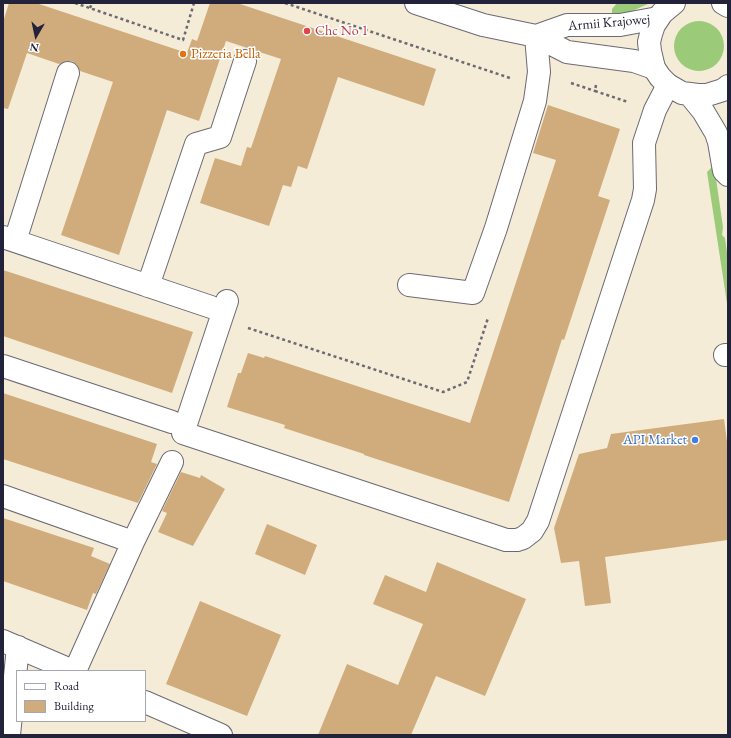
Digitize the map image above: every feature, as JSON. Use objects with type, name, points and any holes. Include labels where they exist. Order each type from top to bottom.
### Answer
[{"type":"street","name":"Armii Krajowej","points":[[416,3],[483,25],[536,36],[566,52],[634,61],[654,68]]},
{"type":"street","points":[[723,3],[728,4]]},
{"type":"street","points":[[669,7],[654,25],[649,42],[651,59],[654,68],[660,77],[668,85],[682,93],[690,95],[707,95],[722,90],[728,86]]},
{"type":"street","name":"Armii Krajowej","points":[[536,36],[567,26],[620,25],[669,7]]},
{"type":"street","points":[[410,284],[473,293],[496,228],[535,101],[539,72],[536,36]]},
{"type":"street","points":[[148,286],[196,144],[220,137],[245,61]]},
{"type":"street","points":[[68,73],[9,239],[148,286],[219,304],[183,433],[506,540],[517,540],[523,538],[532,531],[538,521],[643,200],[645,189],[644,143],[655,110],[668,85]]},
{"type":"street","points":[[690,95],[703,111],[716,133],[724,171],[728,175]]},
{"type":"street","points":[[3,366],[172,422]]},
{"type":"street","points":[[74,670],[172,462]]},
{"type":"street","points":[[3,496],[134,542]]},
{"type":"street","points":[[9,735],[11,644],[72,670]]},
{"type":"street","points":[[146,702],[221,735]]},
{"type":"path","points":[[75,3],[183,40],[194,3]]},
{"type":"path","points":[[90,8],[92,3]]},
{"type":"path","points":[[285,3],[515,80],[526,68],[595,91]]},
{"type":"green space","points":[[617,3],[650,3],[628,13],[612,15],[612,9]]},
{"type":"green space","points":[[699,21],[713,25],[720,32],[724,46],[720,60],[713,67],[699,71],[685,67],[678,60],[674,46],[678,32],[685,25]]},
{"type":"green space","points":[[714,165],[723,227],[722,235],[725,238],[728,259],[728,310],[707,172]]},
{"type":"building","points":[[9,3],[36,3],[187,53],[192,39],[197,41],[210,3],[237,3],[436,69],[424,106],[338,77],[307,169],[298,166],[291,187],[283,185],[269,226],[200,203],[215,158],[241,166],[247,147],[251,148],[281,59],[226,41],[199,121],[167,110],[119,255],[61,235],[113,82],[80,71],[77,65],[72,61],[66,61],[59,64],[27,53],[8,109],[3,108],[3,22]]},
{"type":"building","points":[[548,105],[620,129],[598,196],[610,200],[564,340],[562,339],[509,502],[364,455],[284,428],[285,425],[227,407],[238,373],[241,373],[248,353],[264,358],[265,356],[470,423],[556,160],[533,153]]},
{"type":"building","points":[[3,270],[193,332],[172,393],[3,336]]},
{"type":"building","points":[[3,393],[157,444],[151,462],[157,464],[138,503],[3,459]]},
{"type":"building","points":[[724,419],[728,449],[728,540],[605,557],[611,603],[585,606],[579,561],[561,563],[554,528],[579,454],[607,448],[611,434]]},
{"type":"building","points":[[181,472],[200,478],[201,475],[225,489],[193,546],[158,532],[167,513],[162,511]]},
{"type":"building","points":[[3,518],[94,548],[91,556],[110,564],[96,594],[93,593],[87,610],[3,581]]},
{"type":"building","points":[[267,524],[317,545],[305,575],[255,554]]},
{"type":"building","points":[[437,562],[526,599],[485,696],[436,676],[411,735],[318,735],[347,664],[398,685],[423,624],[373,604],[385,575],[426,592]]},
{"type":"building","points":[[200,601],[281,635],[247,716],[166,684]]},
{"type":"place","name":"Chc No 1","points":[[307,31]]},
{"type":"place","name":"Pizzeria Bella","points":[[183,54]]},
{"type":"place","name":"API Market","points":[[695,440]]}]
